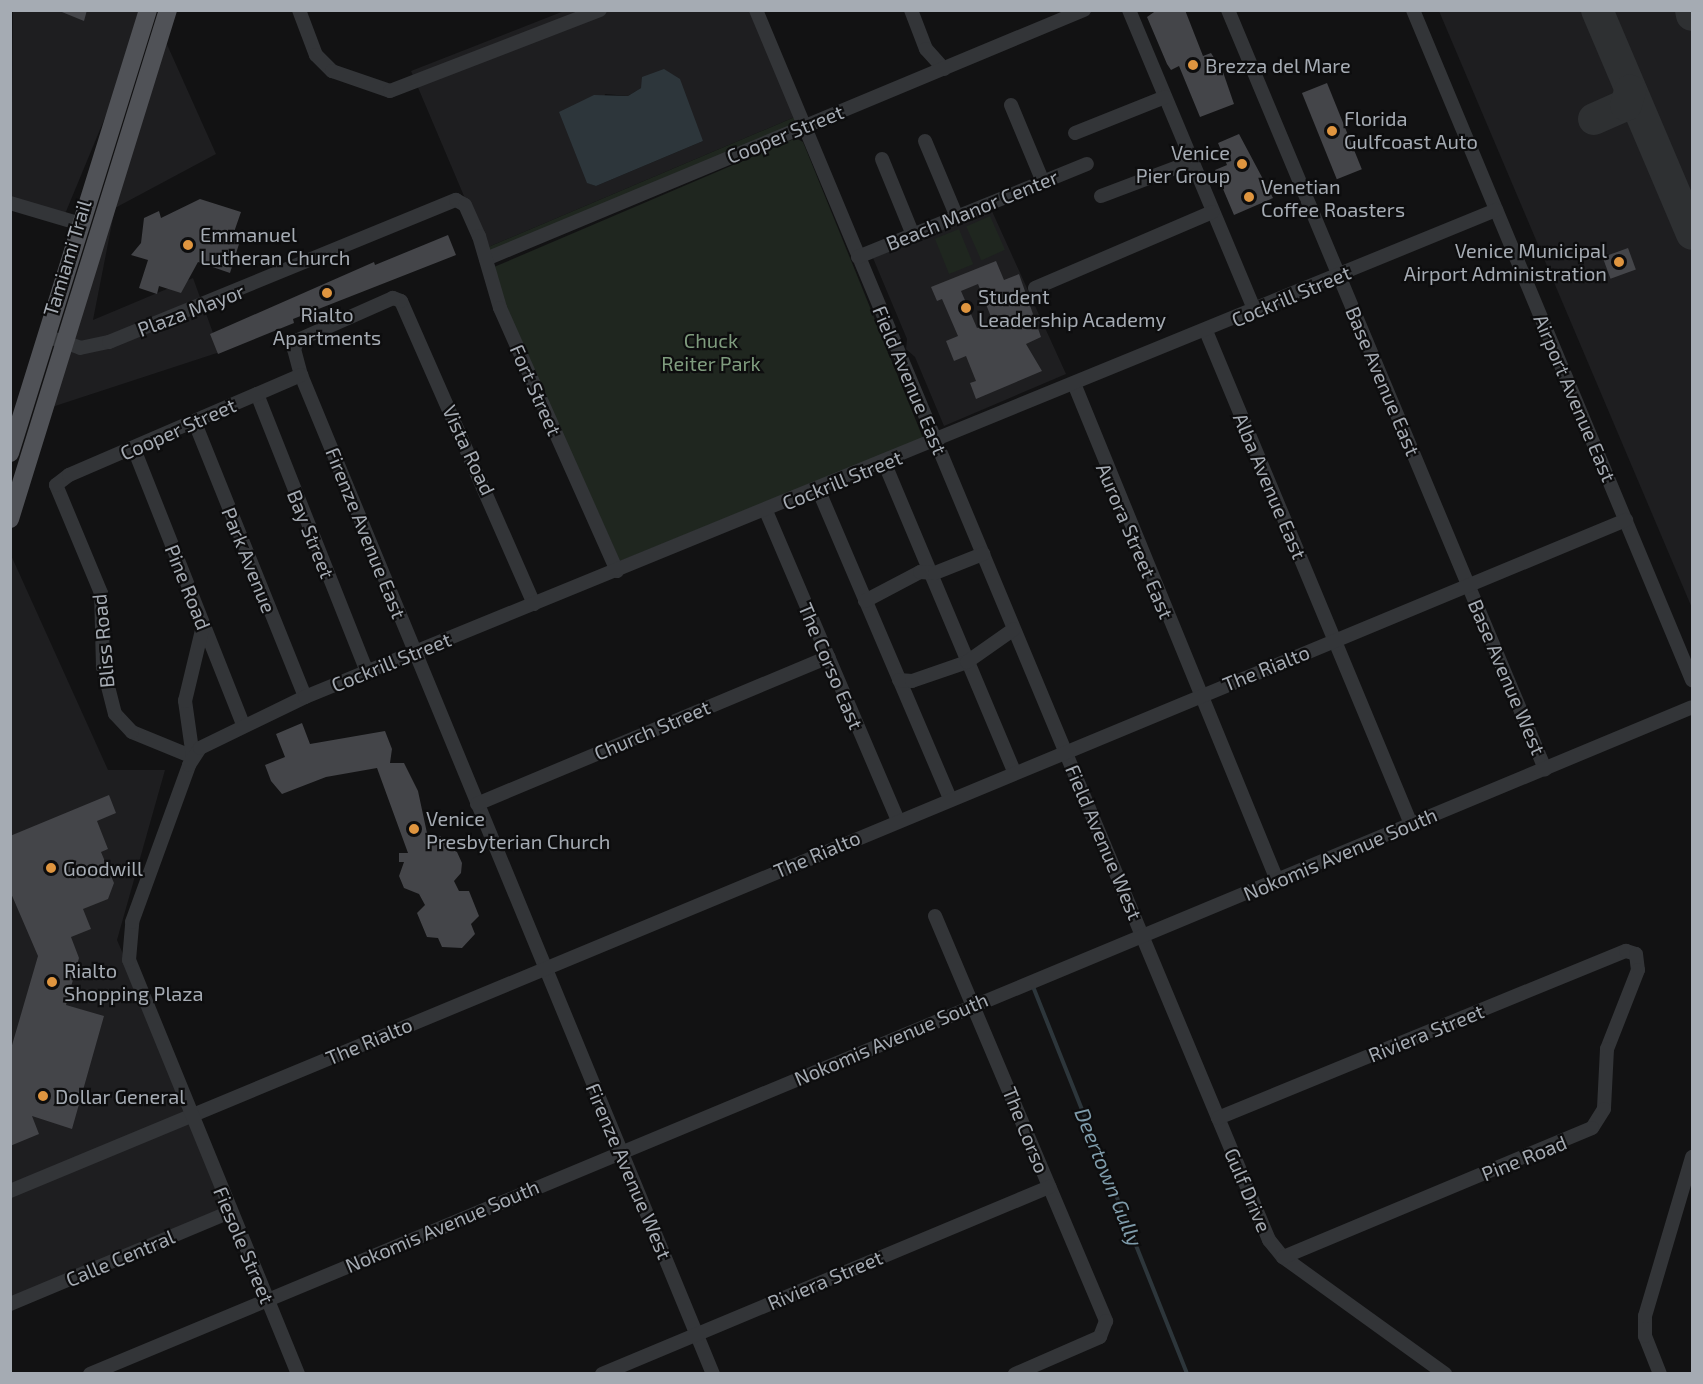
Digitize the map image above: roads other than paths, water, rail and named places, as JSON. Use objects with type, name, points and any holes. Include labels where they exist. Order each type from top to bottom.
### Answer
[{"type":"main road","name":"Tamiami Trail","points":[[10,453],[148,10]]},
{"type":"main road","name":"Tamiami Trail","points":[[10,519],[168,10]]},
{"type":"street","points":[[299,10],[316,55],[332,71],[390,91],[600,10]]},
{"type":"street","name":"Field Avenue East","points":[[756,10],[1065,750]]},
{"type":"street","points":[[911,10],[926,49],[944,69]]},
{"type":"street","name":"Cooper Street","points":[[486,259],[944,69],[1065,14],[1084,10]]},
{"type":"street","points":[[1129,10],[1255,311]]},
{"type":"street","name":"Base Avenue East","points":[[1228,10],[1468,585]]},
{"type":"street","name":"Airport Avenue East","points":[[1413,10],[1692,680]]},
{"type":"street","points":[[1075,133],[1165,97]]},
{"type":"street","points":[[1011,105],[1043,182]]},
{"type":"street","points":[[925,141],[957,217]]},
{"type":"street","points":[[882,159],[913,235]]},
{"type":"street","points":[[1101,196],[1191,162]]},
{"type":"street","name":"Beach Manor Center","points":[[858,257],[1087,164]]},
{"type":"street","name":"Plaza Mayor","points":[[46,336],[80,348],[109,342],[456,200],[465,206]]},
{"type":"street","points":[[10,203],[81,224]]},
{"type":"street","name":"Fort Street","points":[[465,206],[486,259],[500,308],[618,571]]},
{"type":"street","name":"Cockrill Street","points":[[191,1116],[134,973],[128,946],[132,922],[193,757],[208,741],[305,697],[1075,386],[1496,210]]},
{"type":"street","points":[[1035,288],[1212,212]]},
{"type":"street","name":"Firenze Avenue East","points":[[398,299],[342,319],[298,340],[294,349],[302,375],[544,969]]},
{"type":"street","name":"Vista Road","points":[[398,299],[489,494],[534,604]]},
{"type":"street","name":"Alba Avenue East","points":[[1206,332],[1411,824]]},
{"type":"street","name":"Cooper Street","points":[[56,485],[69,475],[195,423],[302,375]]},
{"type":"street","name":"Aurora Street East","points":[[1075,386],[1277,880]]},
{"type":"street","name":"Bay Street","points":[[257,394],[367,672]]},
{"type":"street","name":"Park Avenue","points":[[195,423],[305,697]]},
{"type":"street","name":"Pine Road","points":[[134,449],[243,725]]},
{"type":"street","points":[[884,462],[1014,772]]},
{"type":"street","name":"Bliss Road","points":[[56,485],[101,593],[103,667],[115,714],[132,732],[193,757]]},
{"type":"street","points":[[818,489],[950,799]]},
{"type":"street","name":"The Corso East","points":[[766,511],[898,820]]},
{"type":"street","name":"The Rialto","points":[[10,1191],[1065,750],[1626,520]]},
{"type":"street","points":[[866,601],[920,572],[930,573],[983,554]]},
{"type":"street","name":"Base Avenue West","points":[[1468,585],[1545,769]]},
{"type":"street","name":"Cockrill Street","points":[[193,757],[185,701],[203,626]]},
{"type":"street","points":[[899,680],[912,681],[967,662],[1014,629]]},
{"type":"street","name":"Church Street","points":[[477,804],[828,657]]},
{"type":"street","name":"Nokomis Avenue South","points":[[90,1374],[972,1004],[1692,707]]},
{"type":"street","name":"Field Avenue West","points":[[1065,750],[1143,935]]},
{"type":"street","name":"The Corso","points":[[935,916],[1106,1321],[1104,1333],[1094,1340],[1015,1374]]},
{"type":"street","name":"Gulf Drive","points":[[1143,935],[1269,1240],[1283,1257],[1445,1374]]},
{"type":"street","name":"Riviera Street","points":[[1218,1118],[1626,951],[1634,952]]},
{"type":"street","name":"Pine Road","points":[[1283,1257],[1592,1128],[1604,1109],[1610,1037],[1638,970],[1634,952]]},
{"type":"street","name":"Firenze Avenue West","points":[[544,969],[713,1374]]},
{"type":"street","name":"Fiesole Street","points":[[191,1116],[298,1374]]},
{"type":"street","points":[[1660,1374],[1646,1342],[1645,1316],[1692,1157]]},
{"type":"street","name":"Riviera Street","points":[[602,1374],[1049,1187]]},
{"type":"street","name":"Calle Central","points":[[10,1304],[230,1212]]},
{"type":"waterway","name":"Deertown Gully","points":[[1032,984],[1187,1374]]},
{"type":"place","name":"Brezza del Mare","points":[[1193,65]]},
{"type":"place","name":"Florida Gulfcoast Auto","points":[[1332,131]]},
{"type":"place","name":"Venice Pier Group","points":[[1242,164]]},
{"type":"place","name":"Venetian Coffee Roasters","points":[[1249,197]]},
{"type":"place","name":"Emmanuel Lutheran Church","points":[[188,245]]},
{"type":"place","name":"Venice Municipal Airport Administration","points":[[1619,262]]},
{"type":"place","name":"Rialto Apartments","points":[[327,293]]},
{"type":"place","name":"Student Leadership Academy","points":[[966,308]]},
{"type":"place","name":"Venice Presbyterian Church","points":[[414,829]]},
{"type":"place","name":"Goodwill","points":[[51,868]]},
{"type":"place","name":"Rialto Shopping Plaza","points":[[52,982]]},
{"type":"place","name":"Dollar General","points":[[43,1096]]},
{"type":"park label","name":"Chuck Reiter Park","points":[[711,352]]}]
